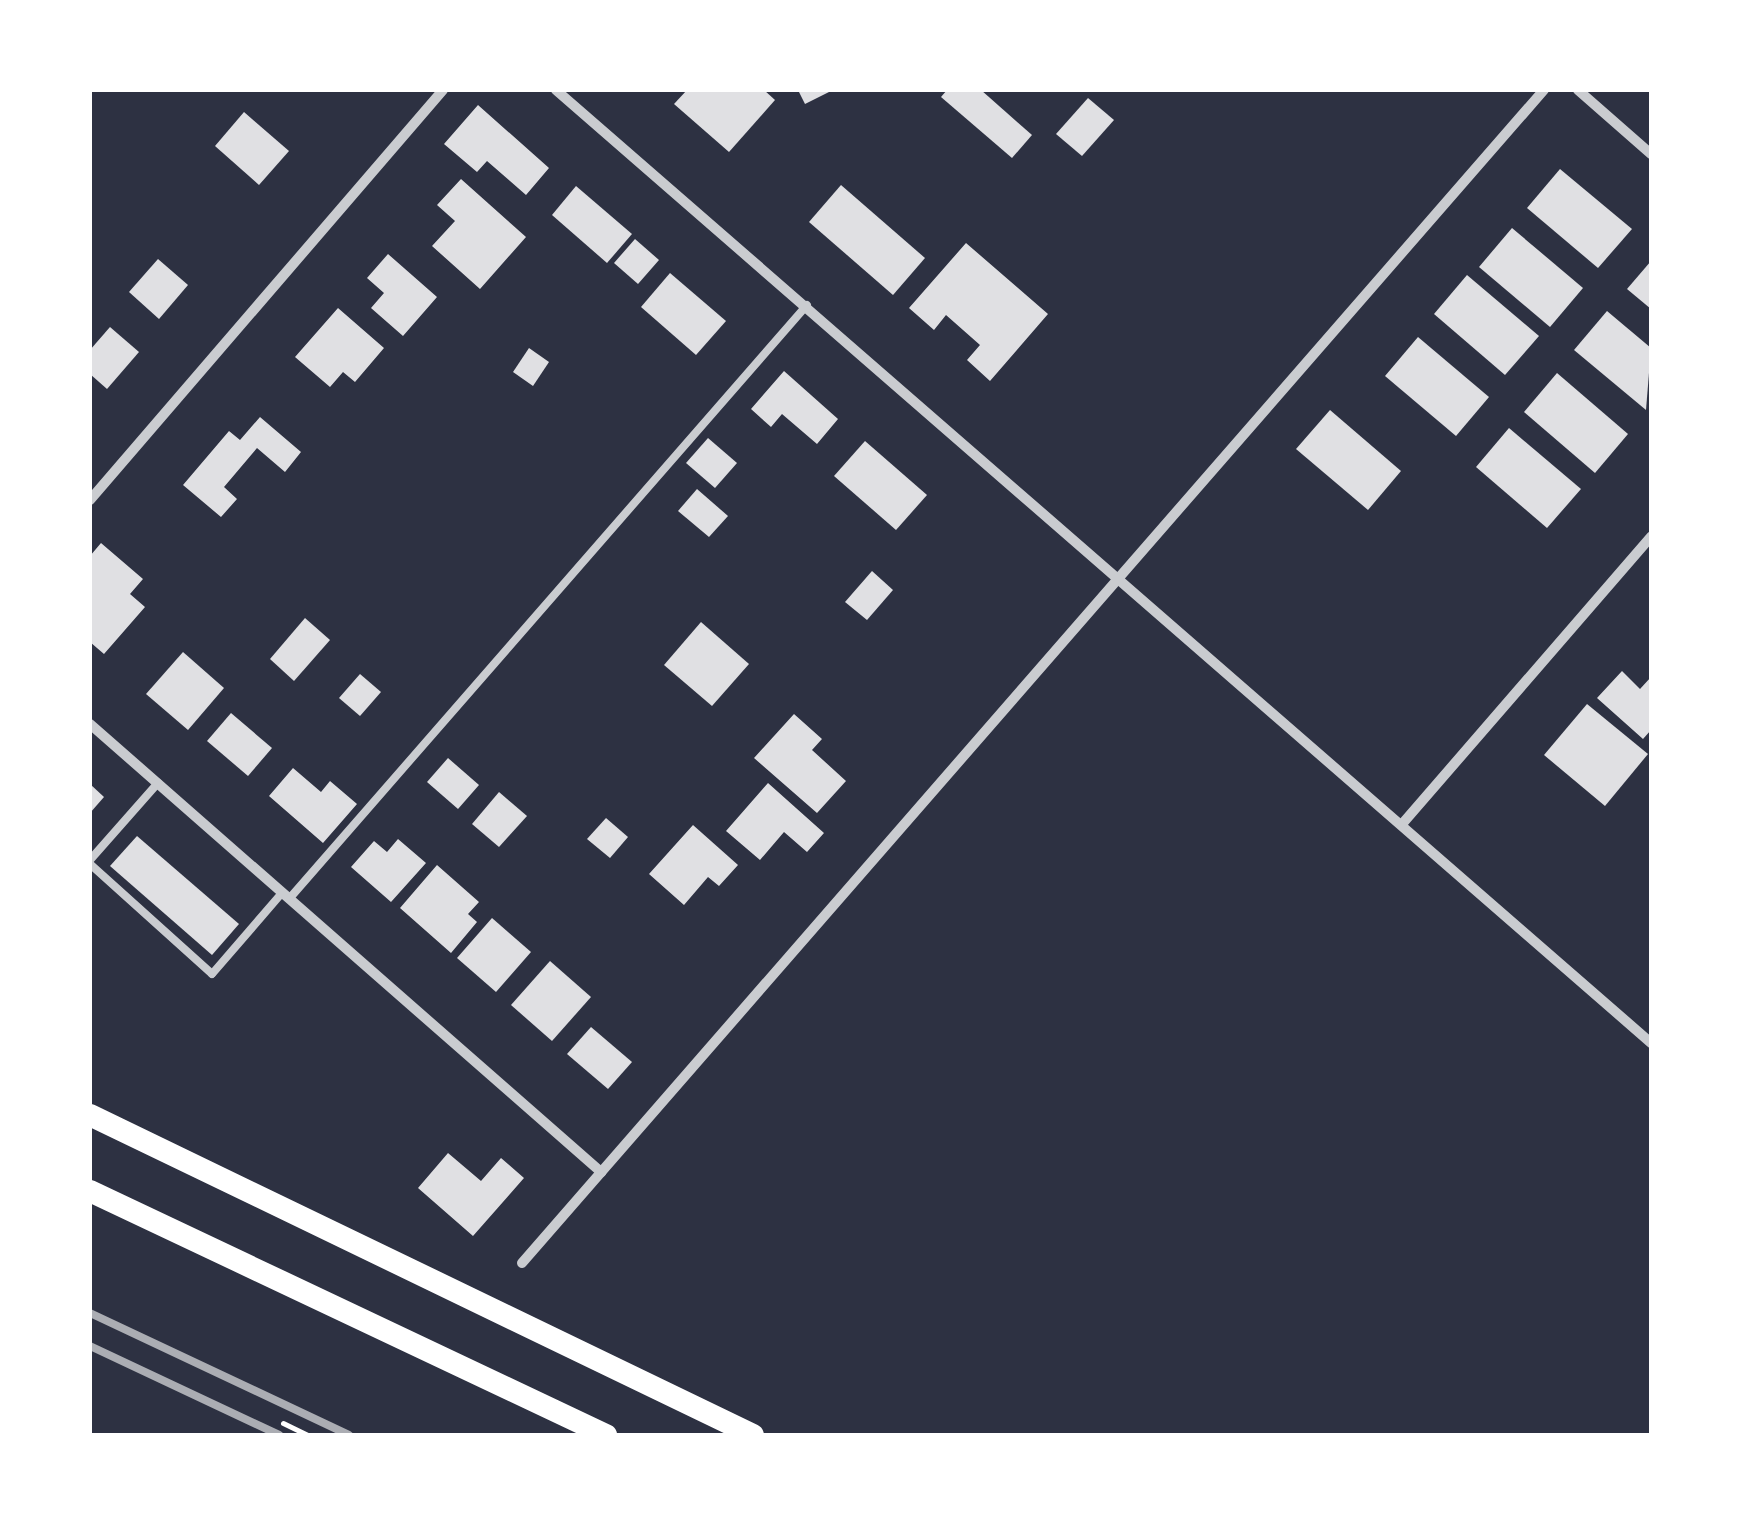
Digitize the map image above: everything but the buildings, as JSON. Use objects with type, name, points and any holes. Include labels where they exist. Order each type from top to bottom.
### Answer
[{"type":"main road","points":[[90,1115],[754,1435]]},
{"type":"main road","points":[[90,1191],[606,1435]]},
{"type":"street","points":[[90,500],[442,90]]},
{"type":"street","points":[[556,90],[1119,572],[1651,1043]]},
{"type":"street","points":[[522,1263],[1119,572],[1544,90]]},
{"type":"street","points":[[1578,90],[1651,154]]},
{"type":"street","points":[[1403,824],[1651,537]]},
{"type":"street","points":[[90,724],[600,1172]]},
{"type":"lane","points":[[158,784],[90,862],[212,974],[286,896],[807,305]]},
{"type":"path","points":[[283,1423],[308,1435]]},
{"type":"railway","points":[[90,1313],[349,1435]]},
{"type":"railway","points":[[90,1346],[279,1435]]}]
